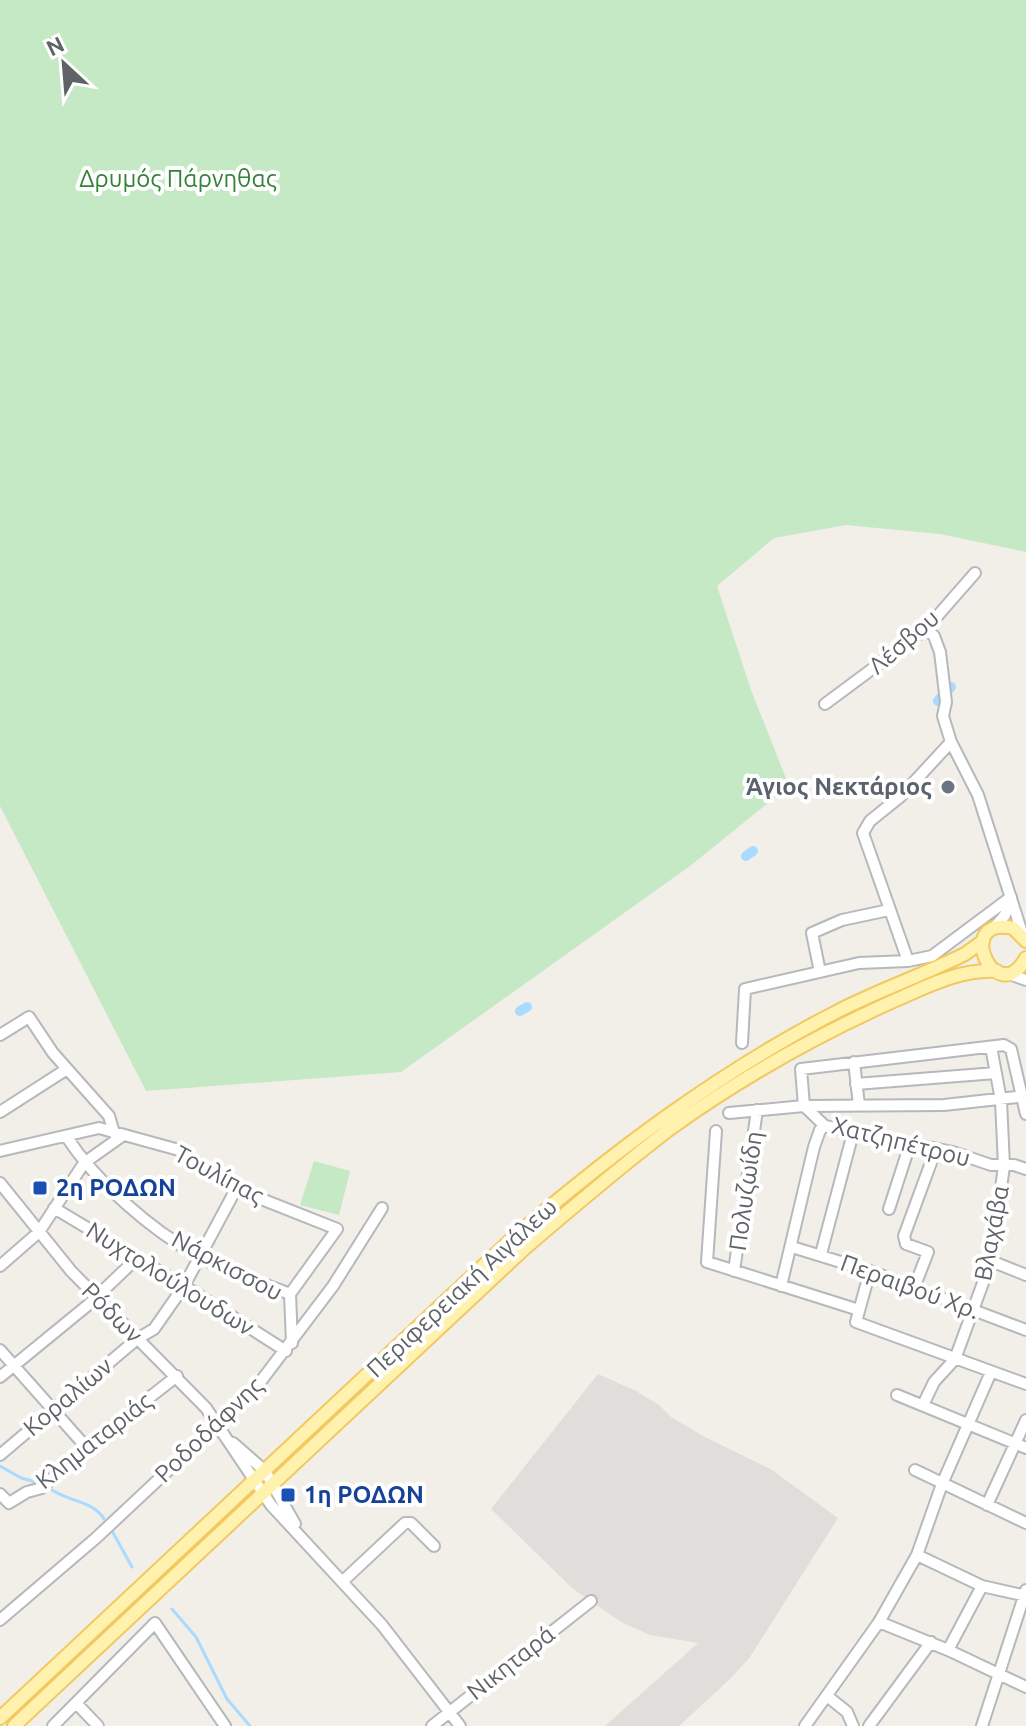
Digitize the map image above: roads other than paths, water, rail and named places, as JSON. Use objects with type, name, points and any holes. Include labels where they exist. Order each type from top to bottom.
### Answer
[{"type":"main road","points":[[993,929],[1013,928],[1025,938]]},
{"type":"main road","name":"Περιφερειακή Αιγάλεω","points":[[0,1718],[515,1236],[589,1173],[705,1088],[796,1033],[965,954],[993,929]]},
{"type":"main road","points":[[983,941],[985,962],[1000,972],[1019,968],[1026,958]]},
{"type":"main road","name":"Περιφερειακή Αιγάλεω","points":[[14,1726],[525,1248],[599,1184],[672,1128],[754,1075],[871,1012],[956,976],[981,970],[1000,972]]},
{"type":"street","name":"Λέσβου","points":[[825,704],[926,629],[975,573]]},
{"type":"street","points":[[926,629],[934,636],[940,652],[946,702],[943,716],[951,742],[978,795],[1025,938]]},
{"type":"street","points":[[908,961],[865,840],[865,826],[901,796],[951,742]]},
{"type":"street","points":[[993,929],[1005,915],[1011,897]]},
{"type":"street","points":[[742,1043],[745,989],[873,961],[908,961],[932,956],[1011,897]]},
{"type":"street","points":[[820,972],[812,933],[842,920],[889,910]]},
{"type":"street","points":[[1000,972],[1026,980]]},
{"type":"street","points":[[0,1035],[29,1017],[53,1053],[109,1116],[118,1134],[84,1163],[39,1232],[0,1266]]},
{"type":"street","points":[[804,1106],[801,1069],[1008,1045],[1026,1114]]},
{"type":"street","name":"Βλαχάβα","points":[[923,1405],[934,1382],[955,1359],[991,1261],[1004,1166],[1001,1100],[991,1047]]},
{"type":"street","points":[[854,1062],[859,1105]]},
{"type":"street","points":[[0,1112],[67,1069]]},
{"type":"street","points":[[856,1084],[996,1073]]},
{"type":"street","points":[[729,1113],[804,1106],[944,1105],[1024,1097]]},
{"type":"street","name":"Χατζηπέτρου","points":[[804,1106],[825,1126],[936,1149],[991,1165],[1014,1165],[1026,1169]]},
{"type":"street","name":"Πολυζωίδη","points":[[734,1271],[757,1110]]},
{"type":"street","points":[[781,1286],[814,1147],[820,1130],[825,1126]]},
{"type":"street","name":"Τουλίπας","points":[[66,1136],[99,1128],[179,1150],[236,1189],[337,1229],[290,1294]]},
{"type":"street","points":[[716,1131],[707,1262],[859,1310]]},
{"type":"street","points":[[821,1254],[853,1133]]},
{"type":"street","points":[[0,1151],[66,1136]]},
{"type":"street","name":"Νάρκισσου","points":[[66,1136],[84,1163],[150,1223],[199,1257],[290,1294],[289,1347]]},
{"type":"street","points":[[889,1209],[910,1144]]},
{"type":"street","points":[[914,1288],[928,1252],[906,1244],[904,1236],[936,1149]]},
{"type":"street","name":"Ρόδων","points":[[0,1183],[96,1298],[177,1376],[219,1425],[263,1493],[408,1656],[460,1726]]},
{"type":"street","name":"Κοραλίων","points":[[0,1455],[137,1339],[154,1329],[184,1286],[236,1189]]},
{"type":"street","name":"Νυχτολούλουδων","points":[[54,1208],[289,1347]]},
{"type":"street","name":"Ροδοδάφνης","points":[[2,1615],[96,1538],[255,1389],[333,1286],[382,1208]]},
{"type":"street","name":"Περαιβού Χρ.","points":[[792,1247],[870,1271],[1026,1330]]},
{"type":"street","points":[[0,1377],[96,1298],[136,1259]]},
{"type":"street","points":[[991,1261],[1026,1275]]},
{"type":"street","points":[[870,1271],[856,1322],[1026,1384]]},
{"type":"street","points":[[0,1350],[86,1447]]},
{"type":"street","points":[[805,1726],[879,1622],[917,1555],[942,1484],[991,1372]]},
{"type":"street","name":"Κληματαριάς","points":[[0,1494],[9,1503],[27,1492],[42,1488],[86,1447],[177,1376]]},
{"type":"street","points":[[897,1395],[1021,1446]]},
{"type":"street","points":[[987,1505],[1021,1446],[1026,1420]]},
{"type":"street","name":"Ρόδων","points":[[229,1439],[265,1471],[299,1532]]},
{"type":"street","points":[[915,1470],[1026,1523]]},
{"type":"street","points":[[343,1581],[405,1523],[411,1523],[434,1546]]},
{"type":"street","points":[[917,1555],[982,1586],[1025,1594],[982,1726]]},
{"type":"street","points":[[948,1650],[982,1586]]},
{"type":"street","name":"Νικηταρά","points":[[432,1726],[591,1601]]},
{"type":"street","points":[[879,1622],[931,1642],[1026,1687]]},
{"type":"street","points":[[53,1726],[155,1623],[225,1726]]},
{"type":"street","points":[[869,1726],[931,1642]]},
{"type":"street","points":[[827,1696],[847,1712],[853,1726]]},
{"type":"street","points":[[76,1703],[98,1726]]},
{"type":"waterway","points":[[938,701],[951,687]]},
{"type":"waterway","points":[[746,856],[753,851]]},
{"type":"waterway","points":[[520,1011],[527,1007]]},
{"type":"waterway","points":[[0,1466],[21,1478],[43,1484]]},
{"type":"waterway","points":[[52,1490],[88,1505],[104,1519]]},
{"type":"waterway","points":[[111,1529],[132,1567]]},
{"type":"waterway","points":[[172,1609],[196,1637],[227,1699],[250,1726]]},
{"type":"place","name":"Άγιος Νεκτάριος","points":[[948,787]]},
{"type":"place","name":"2η ΡΟΔΩΝ","points":[[40,1188]]},
{"type":"place","name":"1η ΡΟΔΩΝ","points":[[288,1495]]},
{"type":"park label","name":"Δρυμός Πάρνηθας","points":[[178,179]]}]
